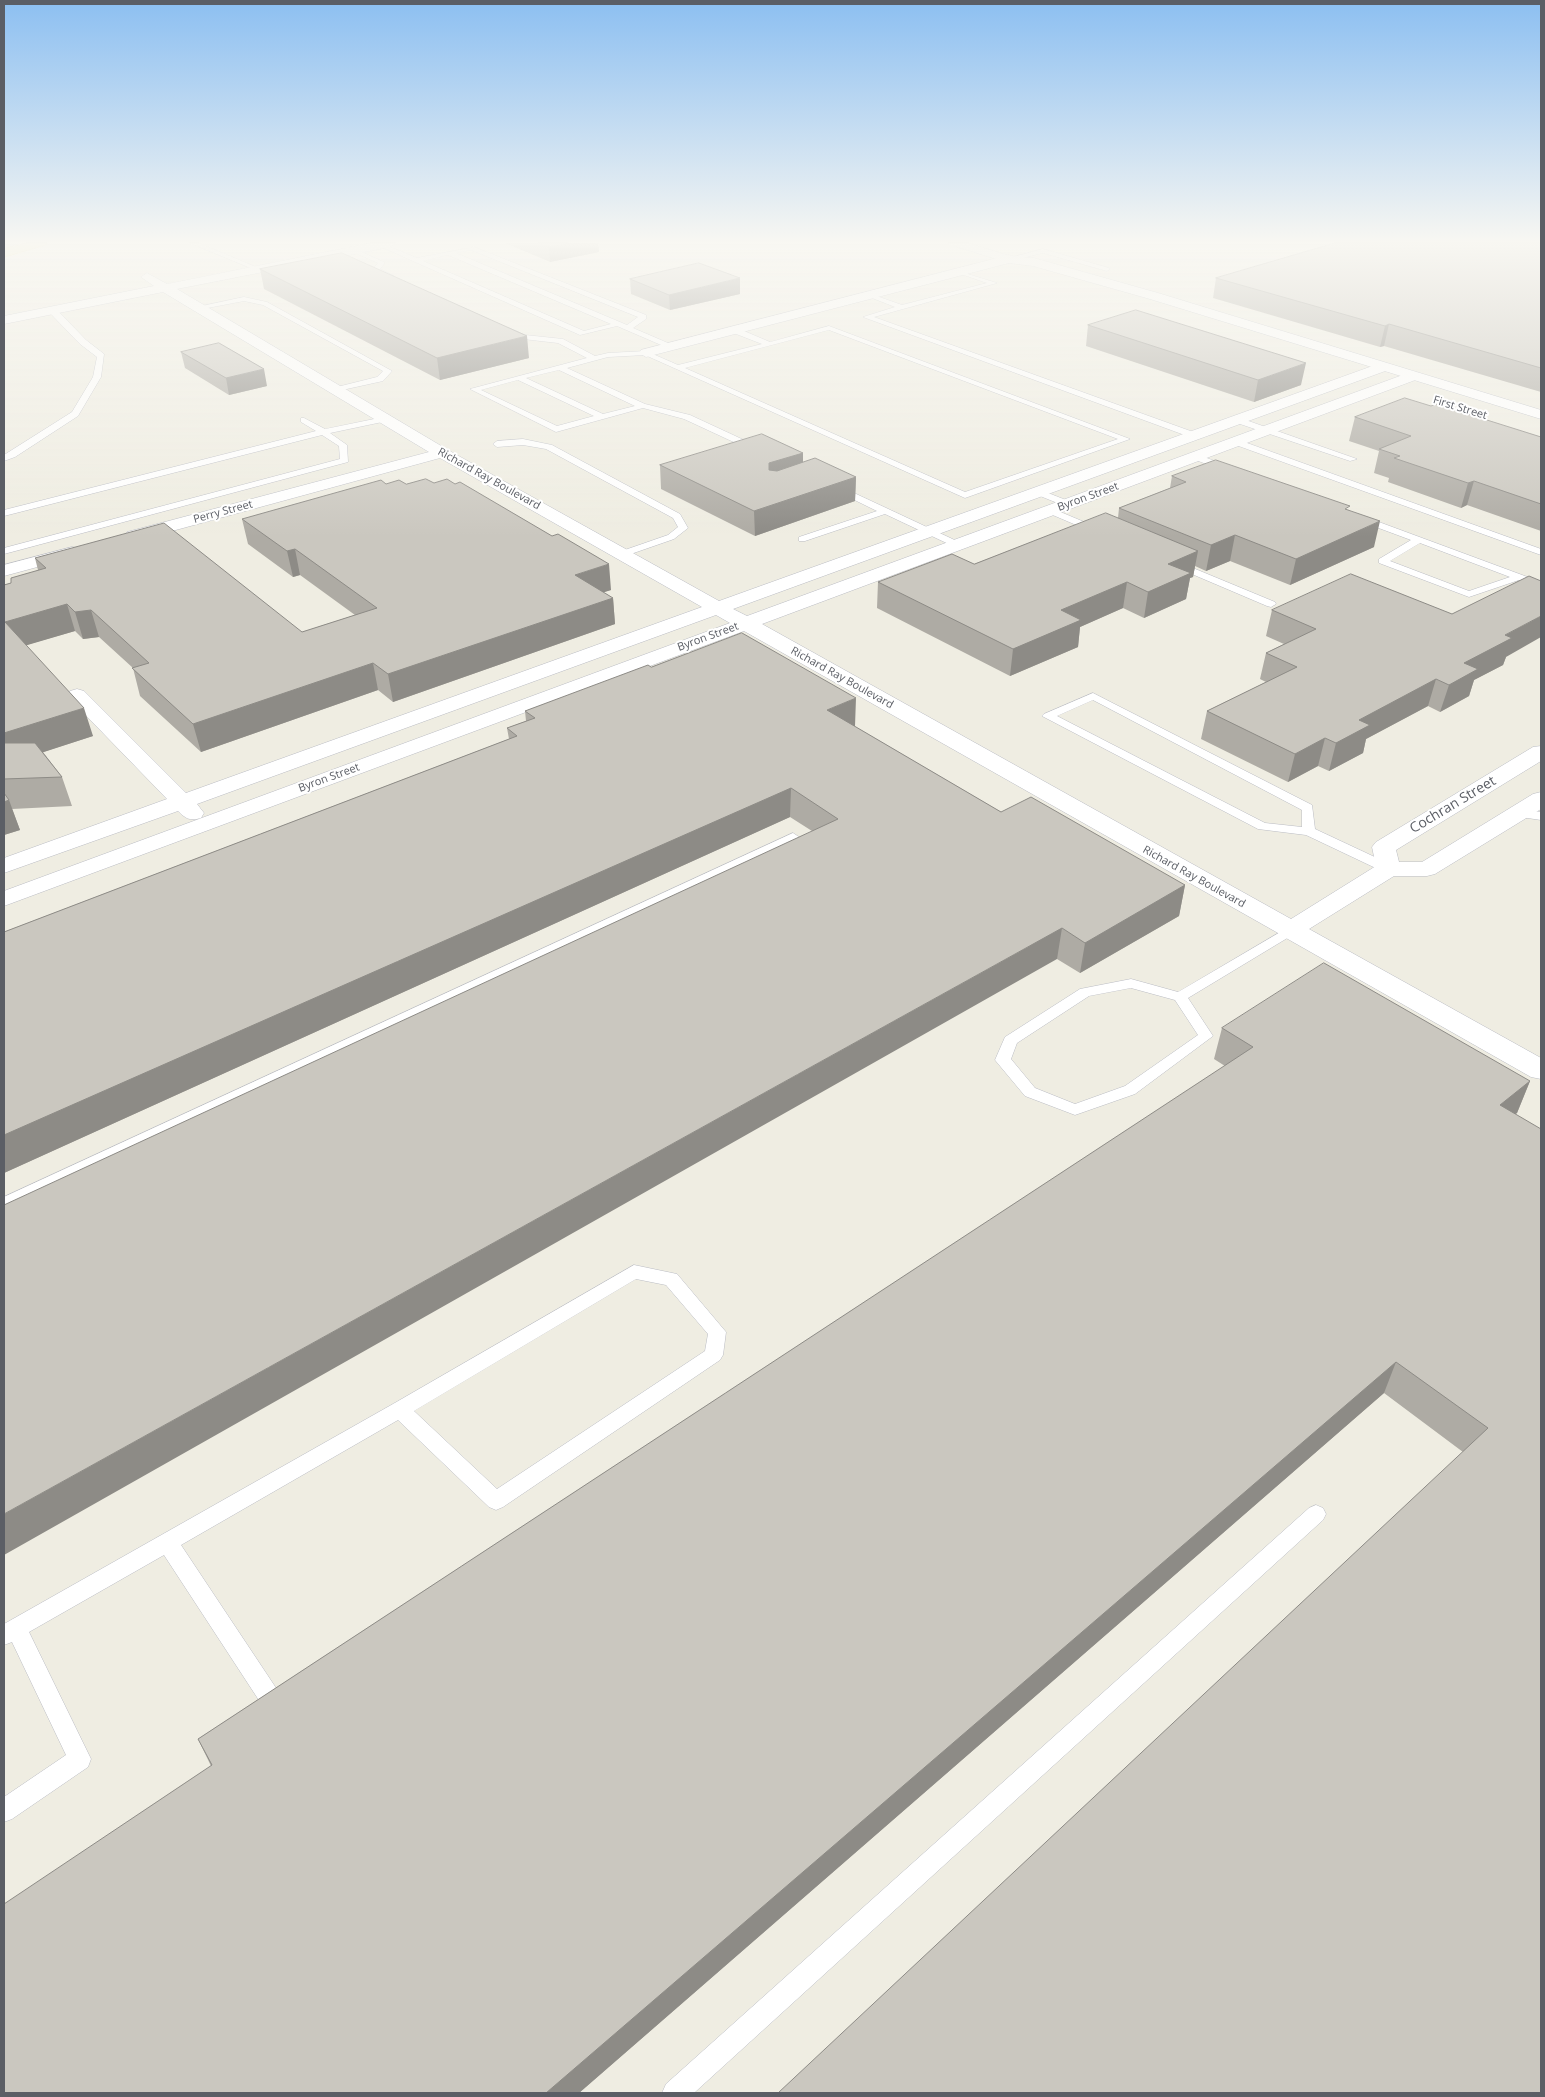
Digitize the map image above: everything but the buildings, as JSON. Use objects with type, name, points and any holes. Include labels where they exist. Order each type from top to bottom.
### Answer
[{"type":"street","name":"Richard Ray Boulevard","points":[[253,341],[442,453],[1290,931],[1541,1070]]},
{"type":"street","points":[[646,353],[691,341]]},
{"type":"street","name":"First Street","points":[[1300,341],[1541,415]]},
{"type":"street","name":"Byron Street","points":[[4,866],[1383,366]]},
{"type":"street","points":[[1338,370],[1408,392]]},
{"type":"street","name":"Byron Street","points":[[4,899],[1413,376]]},
{"type":"street","name":"Perry Street","points":[[118,540],[442,453]]},
{"type":"street","points":[[4,571],[89,548]]},
{"type":"street","points":[[77,695],[204,824]]},
{"type":"street","points":[[455,702],[480,722]]},
{"type":"street","name":"Cochran Street","points":[[1389,869],[1384,847],[1541,752]]},
{"type":"street","points":[[1290,931],[1389,869],[1427,869],[1541,799]]},
{"type":"lane","points":[[4,458],[12,455],[23,446],[75,414],[97,377],[101,356],[82,341]]},
{"type":"lane","points":[[333,341],[388,371],[380,379],[336,390]]},
{"type":"lane","points":[[559,341],[594,359]]},
{"type":"lane","points":[[659,341],[671,346]]},
{"type":"lane","points":[[761,341],[769,344]]},
{"type":"lane","points":[[678,367],[781,341]]},
{"type":"lane","points":[[643,406],[556,429],[474,390],[608,355],[646,353],[965,495],[1126,439],[863,341]]},
{"type":"lane","points":[[931,341],[1193,435]]},
{"type":"lane","points":[[560,367],[643,406],[667,409],[684,414],[762,452]]},
{"type":"lane","points":[[519,378],[602,417]]},
{"type":"lane","points":[[4,513],[298,438],[384,419]]},
{"type":"lane","points":[[4,551],[345,460],[343,445],[304,420]]},
{"type":"lane","points":[[1237,420],[1353,460]]},
{"type":"lane","points":[[497,444],[523,442],[549,447],[677,516],[683,528],[671,537],[622,554]]},
{"type":"lane","points":[[1236,442],[1541,552]]},
{"type":"lane","points":[[4,450],[23,446]]},
{"type":"lane","points":[[1196,457],[1233,471]]},
{"type":"lane","points":[[832,485],[958,545]]},
{"type":"lane","points":[[1038,492],[1059,507],[1106,534]]},
{"type":"lane","points":[[802,539],[885,511]]},
{"type":"lane","points":[[1354,516],[1541,585]]},
{"type":"lane","points":[[1419,540],[1382,561],[1469,594],[1520,577]]},
{"type":"lane","points":[[1170,561],[1271,604]]},
{"type":"lane","points":[[1310,831],[1308,808],[1093,696],[1048,716],[1262,826],[1310,831],[1389,869]]},
{"type":"lane","points":[[1518,813],[1541,816]]},
{"type":"lane","points":[[4,1204],[793,837]]},
{"type":"lane","points":[[1180,997],[1206,1036],[1130,1090],[1075,1110],[1030,1092],[1003,1060],[1010,1040],[1085,992],[1131,983],[1180,997],[1290,931]]},
{"type":"lane","points":[[4,1811],[80,1759],[10,1631],[400,1410],[634,1272],[671,1279],[718,1332],[714,1355],[496,1501],[400,1410]]},
{"type":"lane","points":[[675,2093],[1316,1514]]},
{"type":"lane","points":[[167,1542],[272,1701]]}]
